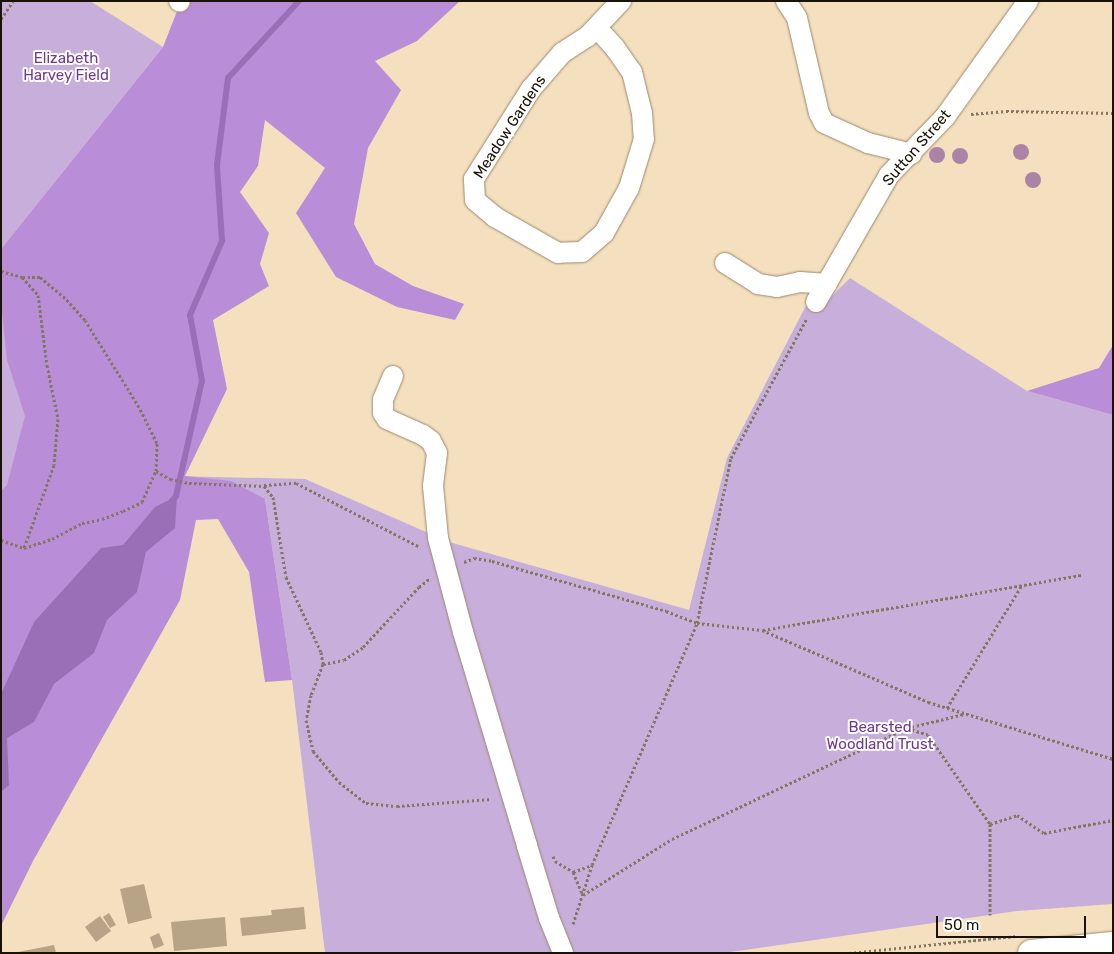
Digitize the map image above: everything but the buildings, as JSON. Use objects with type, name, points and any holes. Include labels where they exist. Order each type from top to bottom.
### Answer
[{"type":"main road","points":[[1024,944],[1113,945]]},
{"type":"street","name":"Meadow Gardens","points":[[597,28],[615,48],[632,72],[642,112],[644,139],[629,188],[604,233],[582,252],[558,253],[496,217],[475,200],[474,180],[531,89],[562,53],[587,37],[620,1]]},
{"type":"street","points":[[786,1],[797,18],[819,112],[824,123],[848,132],[868,143],[912,154]]},
{"type":"street","name":"Sutton Street","points":[[816,302],[889,176],[912,154],[945,117],[1028,1]]},
{"type":"street","points":[[725,263],[758,284],[777,287],[800,282],[826,284]]},
{"type":"street","points":[[393,376],[383,400],[383,413],[388,419],[423,435],[431,441],[437,452],[433,493],[434,517],[443,560],[549,918],[563,953]]},
{"type":"path","points":[[1,19],[14,1]]},
{"type":"path","points":[[945,117],[1006,110],[1113,114]]},
{"type":"path","points":[[1,271],[22,277],[40,277],[65,298],[85,320],[139,407],[157,442],[156,471],[142,502],[102,519],[82,523],[52,539],[24,548],[1,540]]},
{"type":"path","points":[[22,277],[38,295],[47,365],[58,419],[54,465],[24,548]]},
{"type":"path","points":[[563,953],[592,866],[697,623],[731,458],[816,302]]},
{"type":"path","points":[[156,471],[170,479],[189,483],[264,486],[296,483],[443,560],[474,558]]},
{"type":"path","points":[[264,486],[273,498],[286,577],[321,652],[323,664],[311,695],[306,720],[313,751],[339,782],[366,802],[397,806],[513,798]]},
{"type":"path","points":[[323,664],[344,660],[363,647],[450,551],[666,611],[697,623],[762,630],[1081,575]]},
{"type":"path","points":[[947,708],[1022,585]]},
{"type":"path","points":[[762,630],[928,702],[1113,759]]},
{"type":"path","points":[[583,895],[672,839],[907,728],[966,713]]},
{"type":"path","points":[[907,728],[928,735],[990,824],[990,915]]},
{"type":"path","points":[[990,824],[1017,815],[1044,833],[1113,820]]},
{"type":"path","points":[[551,853],[555,861],[573,872],[583,895]]},
{"type":"path","points":[[573,872],[592,866]]},
{"type":"path","points":[[849,953],[1024,944]]},
{"type":"green space","name":"Elizabeth Harvey Field","points":[[1,1],[90,1],[163,47],[1,249]]},
{"type":"green space","name":"Bearsted Woodland Trust","points":[[1,257],[171,476],[305,479],[449,542],[689,610],[727,458],[810,298],[823,305],[850,278],[1027,391],[1113,415],[1113,904],[1017,911],[723,953],[325,953],[292,680],[265,499],[186,490],[1,607]]},
{"type":"shaded area","points":[[181,1],[460,1],[417,41],[375,61],[401,90],[368,148],[354,224],[375,264],[413,286],[464,304],[455,320],[397,307],[336,277],[296,213],[325,168],[265,120],[258,166],[240,192],[269,233],[260,264],[269,286],[213,320],[227,389],[185,476],[231,481],[265,499],[292,680],[265,682],[249,572],[218,519],[196,520],[180,600],[33,861],[1,926],[1,491],[7,485],[25,416],[7,360],[1,301],[1,249],[163,47]]},
{"type":"shaded area","points":[[1113,345],[1113,415],[1027,391],[1099,368]]},
{"type":"shaded area","points":[[177,496],[175,528],[146,552],[137,592],[107,620],[94,653],[54,684],[34,722],[7,738],[9,785],[1,792],[1,694],[34,622],[101,548],[123,545],[155,507]]},
{"type":"waterway","points":[[171,502],[176,496],[202,381],[190,315],[222,241],[217,165],[228,78],[299,1]]}]
